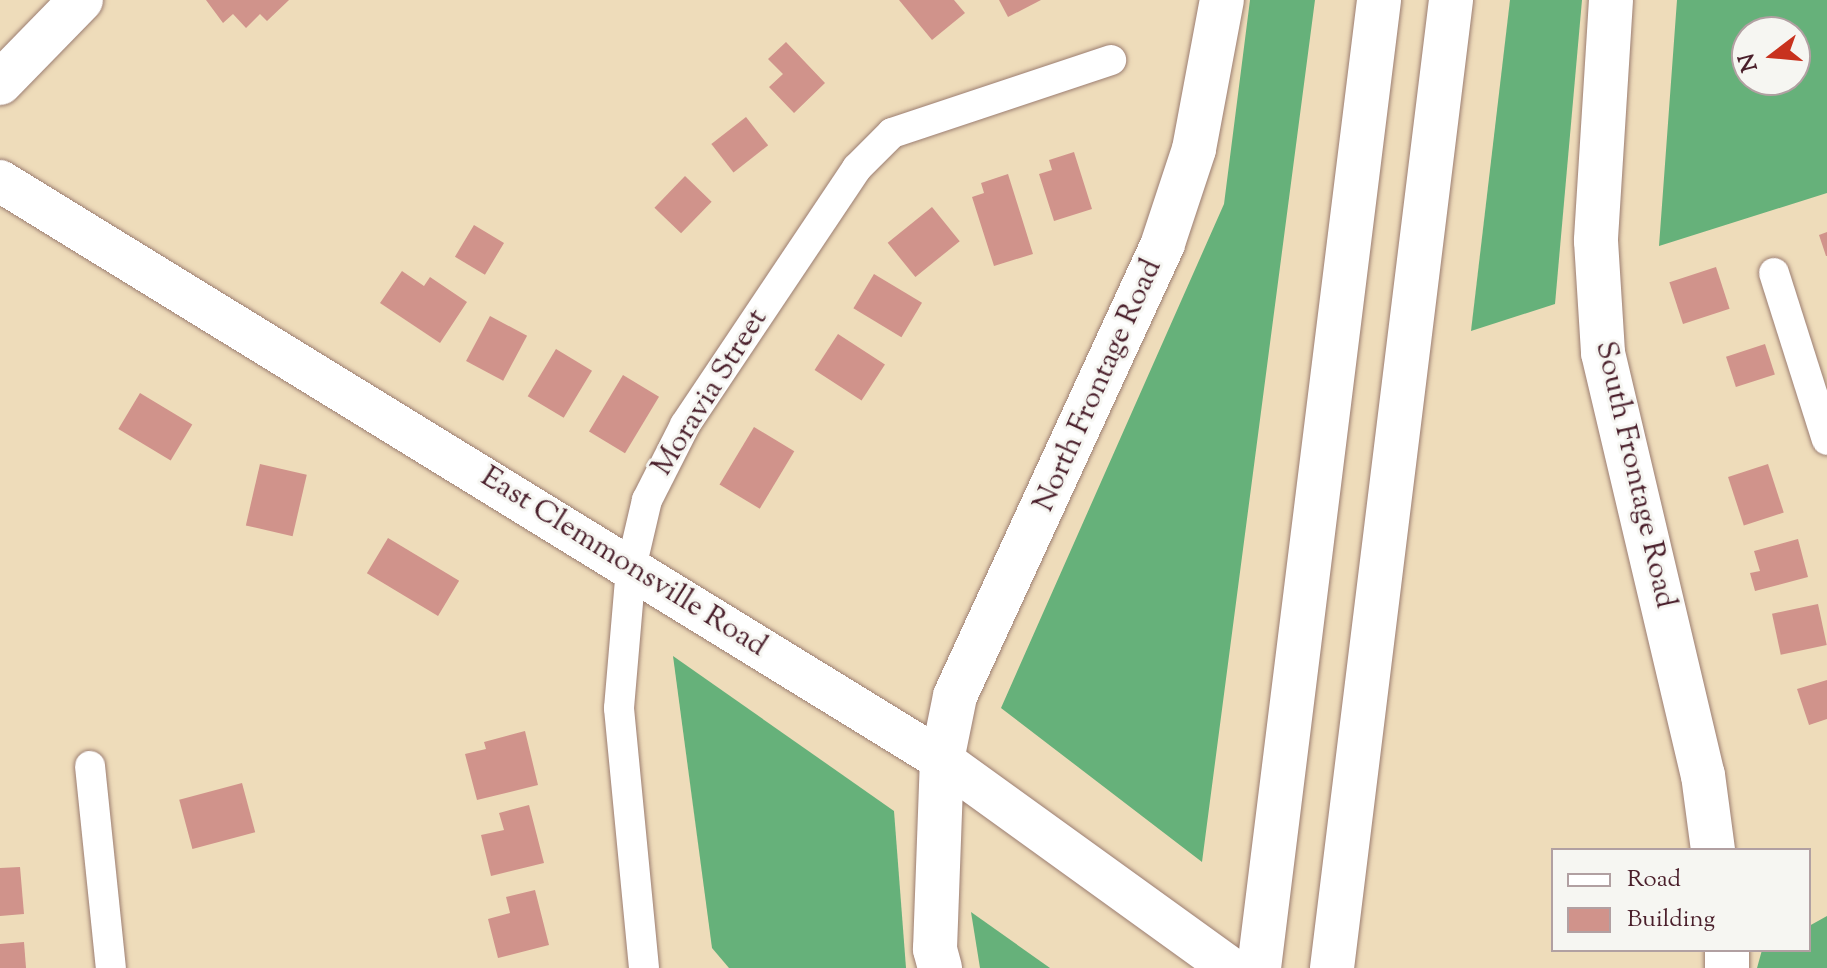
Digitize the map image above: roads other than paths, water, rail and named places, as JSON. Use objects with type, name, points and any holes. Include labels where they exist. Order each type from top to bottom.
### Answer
[{"type":"main road","points":[[0,83],[81,0]]},
{"type":"main road","name":"North Frontage Road","points":[[940,968],[935,949],[942,760],[955,696],[1163,243],[1194,149],[1217,50],[1222,0]]},
{"type":"main road","points":[[1259,968],[1379,0]]},
{"type":"main road","points":[[1332,968],[1451,0]]},
{"type":"main road","name":"South Frontage Road","points":[[1611,0],[1596,241],[1603,353],[1703,775],[1713,848]]},
{"type":"main road","name":"East Clemmonsville Road","points":[[0,181],[942,760],[1230,968]]},
{"type":"street","name":"Moravia Street","points":[[644,968],[619,708],[631,568],[647,500],[685,425],[857,168],[892,133],[1111,60]]},
{"type":"street","points":[[1774,273],[1827,440]]},
{"type":"street","points":[[90,766],[111,968]]}]
